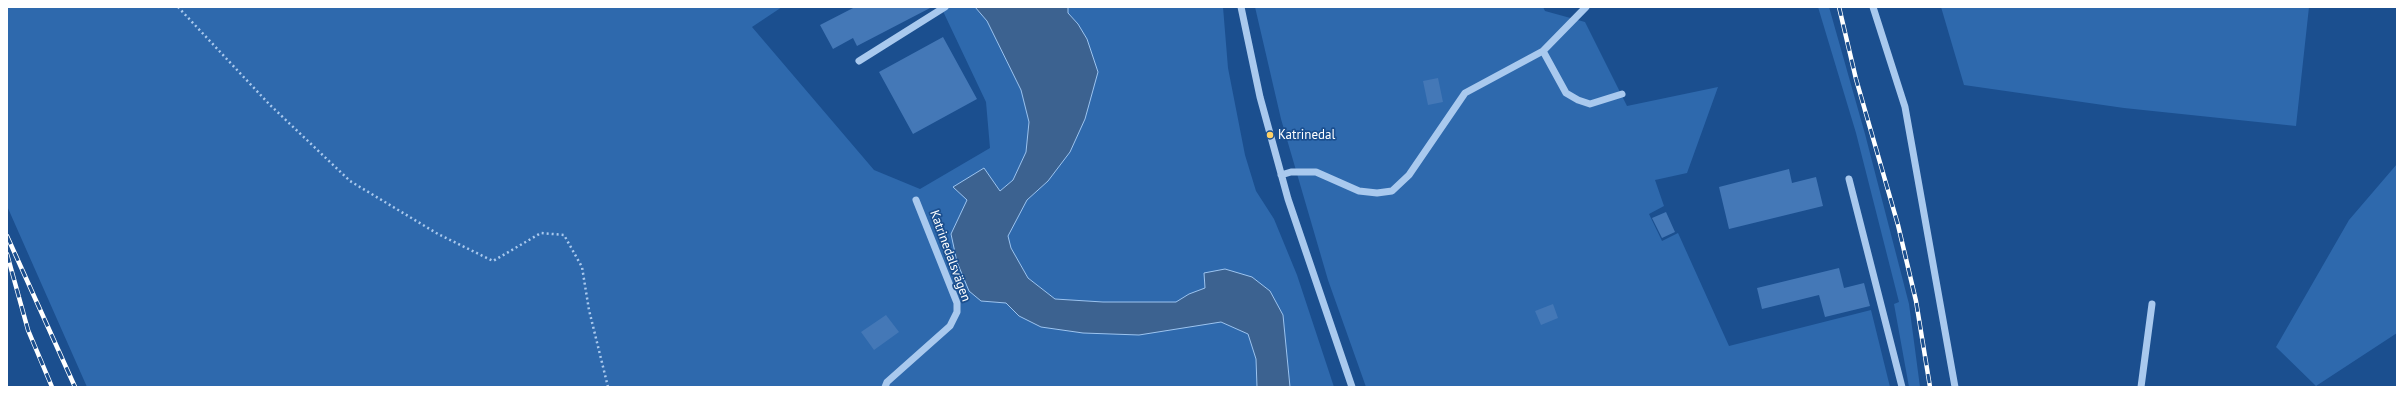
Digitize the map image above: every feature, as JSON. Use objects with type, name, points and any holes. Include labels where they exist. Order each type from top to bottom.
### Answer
[{"type":"street","points":[[859,61],[945,7]]},
{"type":"street","points":[[1241,7],[1260,97],[1281,175],[1322,305],[1352,387]]},
{"type":"street","points":[[1281,175],[1291,172],[1316,172],[1359,191],[1377,193],[1392,191],[1409,175],[1465,94],[1543,51],[1586,7]]},
{"type":"street","points":[[1873,7],[1905,107],[1955,387]]},
{"type":"street","points":[[1543,51],[1566,93],[1578,100],[1590,104],[1622,94]]},
{"type":"street","points":[[1849,179],[1902,387]]},
{"type":"street","name":"Katrinedalsvägen","points":[[885,387],[887,382],[950,326],[957,312],[957,303],[916,200]]},
{"type":"street","points":[[2141,387],[2152,304]]},
{"type":"path","points":[[178,7],[270,104],[350,181],[438,234],[493,261],[541,233],[564,235],[582,268],[589,310],[608,387]]},
{"type":"shaded area","points":[[7,7],[782,7],[752,27],[874,170],[920,189],[990,148],[986,102],[941,7],[975,7],[987,21],[1021,90],[1029,122],[1026,152],[1013,180],[1000,191],[984,168],[951,234],[982,301],[1006,303],[1019,316],[1189,326],[1221,322],[1248,334],[1256,359],[1257,387],[87,387],[7,206]]},
{"type":"shaded area","points":[[975,7],[1068,7],[1068,13],[1078,24],[1087,39],[1098,72],[1085,119],[1070,152],[1048,181],[1027,200],[1008,236],[1011,248],[1028,278],[1055,299],[1103,302],[1176,302],[1189,294],[1205,288],[1204,273],[1225,269],[1252,277],[1270,291],[1283,315],[1290,387],[1257,387],[1256,359],[1248,334],[1221,322],[1139,335],[1083,333],[1041,327],[1019,316],[1006,303],[981,301],[969,291],[957,262],[951,234],[967,200],[953,187],[984,168],[1000,191],[1013,180],[1026,152],[1029,122],[1021,90],[987,21]]},
{"type":"shaded area","points":[[1068,7],[1223,7],[1228,68],[1245,155],[1256,191],[1274,219],[1297,275],[1334,387],[1290,387],[1283,315],[1204,273],[1205,288],[1189,294],[1176,302],[1103,302],[1055,299],[1028,278],[1011,248],[1007,236],[1027,200],[1048,181],[1098,72],[1078,24],[1068,13]]},
{"type":"shaded area","points":[[1255,7],[1543,7],[1545,11],[1585,22],[1627,106],[1718,87],[1687,173],[1655,180],[1664,206],[1649,214],[1662,241],[1678,233],[1729,346],[1871,310],[1890,387],[1366,387],[1328,280],[1281,119]]},
{"type":"shaded area","points":[[1818,7],[1829,7],[1865,134],[1909,304],[1920,387],[1909,387],[1894,304],[1899,302],[1856,133]]},
{"type":"shaded area","points":[[1941,7],[2309,7],[2296,126],[2124,108],[1964,85]]},
{"type":"shaded area","points":[[2397,164],[2397,333],[2316,386],[2276,347],[2349,220]]},
{"type":"building","points":[[855,7],[932,7],[857,46],[853,38],[833,49],[820,25]]},
{"type":"building","points":[[943,37],[977,99],[913,134],[879,72]]},
{"type":"building","points":[[1438,78],[1443,102],[1428,105],[1423,81]]},
{"type":"building","points":[[1789,169],[1792,183],[1816,177],[1823,206],[1729,229],[1719,187]]},
{"type":"building","points":[[1666,212],[1675,232],[1662,238],[1652,218]]},
{"type":"building","points":[[1839,268],[1844,288],[1864,283],[1870,306],[1825,317],[1819,295],[1762,309],[1757,288]]},
{"type":"building","points":[[1553,304],[1558,318],[1541,325],[1535,311]]},
{"type":"building","points":[[886,315],[899,332],[874,350],[861,332]]},
{"type":"railway","points":[[1839,7],[1856,79],[1898,225],[1916,301],[1930,387]]},
{"type":"railway","points":[[7,236],[75,387]]},
{"type":"railway","points":[[7,254],[28,330],[52,387]]},
{"type":"place","name":"Katrinedal","points":[[1270,135]]}]
